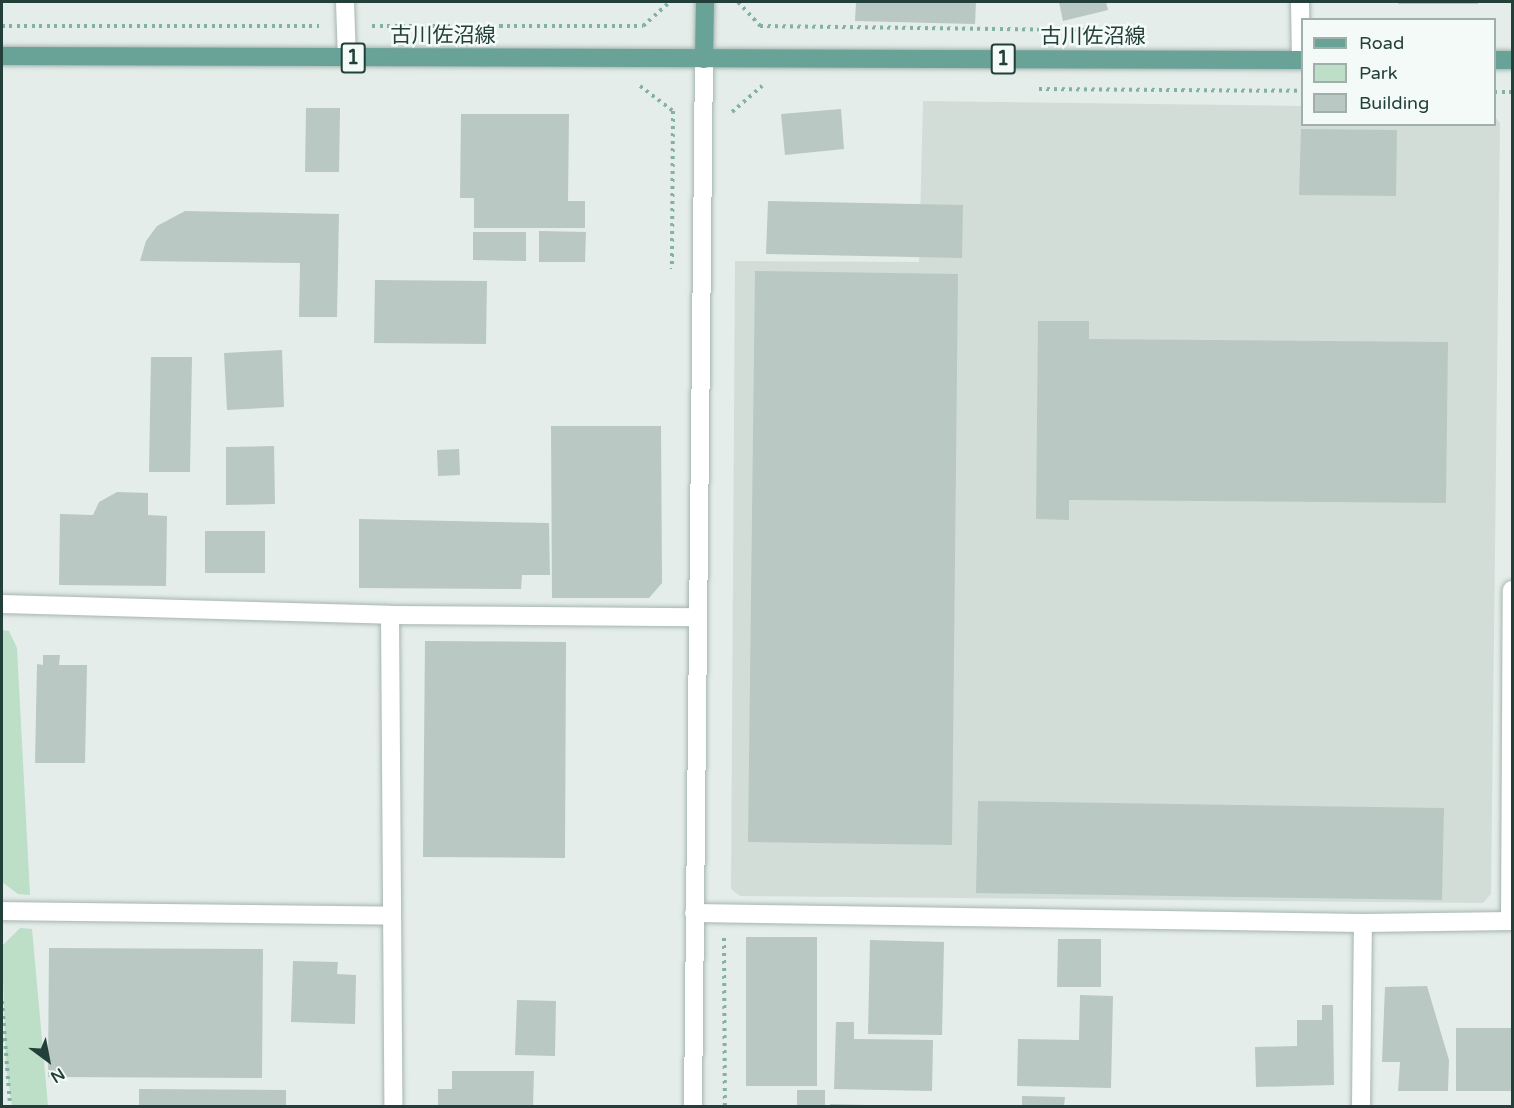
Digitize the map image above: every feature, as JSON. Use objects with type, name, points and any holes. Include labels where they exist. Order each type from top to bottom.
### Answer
[{"type":"main road","points":[[704,58],[705,2]]},
{"type":"main road","name":"古川佐沼線","points":[[2,56],[1301,60]]},
{"type":"main road","points":[[1496,60],[1512,60]]},
{"type":"street","points":[[345,2],[347,58]]},
{"type":"street","points":[[1300,2],[1301,31]]},
{"type":"street","points":[[693,1107],[696,617],[704,58]]},
{"type":"street","points":[[694,913],[1363,923],[1511,921],[1512,590]]},
{"type":"street","points":[[2,604],[390,615],[696,617]]},
{"type":"street","points":[[390,615],[393,1107]]},
{"type":"street","points":[[2,910],[391,916]]},
{"type":"street","points":[[1361,1107],[1363,923]]},
{"type":"path","points":[[643,26],[670,2]]},
{"type":"path","points":[[738,2],[760,26],[1101,30]]},
{"type":"path","points":[[732,111],[759,86]]},
{"type":"path","points":[[1496,92],[1512,92]]},
{"type":"path","points":[[2,1001],[10,1107]]},
{"type":"shaded area","points":[[923,101],[1301,106],[1301,126],[1496,126],[1496,118],[1500,123],[1491,894],[1483,903],[740,896],[731,889],[735,261],[919,262]]},
{"type":"green space","points":[[2,630],[9,631],[17,648],[30,895],[18,894],[2,882]]},
{"type":"green space","points":[[20,928],[32,929],[48,1106],[12,1106],[6,1067],[2,946]]},
{"type":"building","points":[[856,2],[976,2],[975,24],[855,21]]},
{"type":"building","points":[[1059,2],[1106,2],[1108,10],[1063,21]]},
{"type":"building","points":[[1398,2],[1478,2],[1478,4],[1398,4]]},
{"type":"building","points":[[306,108],[340,108],[339,172],[305,172]]},
{"type":"building","points":[[841,109],[844,149],[785,155],[781,114]]},
{"type":"building","points":[[461,114],[569,114],[568,201],[585,201],[585,228],[474,228],[474,198],[460,198]]},
{"type":"building","points":[[1301,129],[1397,130],[1396,196],[1299,195]]},
{"type":"building","points":[[768,201],[963,205],[962,258],[766,254]]},
{"type":"building","points":[[185,211],[339,214],[337,317],[299,317],[300,263],[140,261],[146,241],[157,226]]},
{"type":"building","points":[[539,231],[586,232],[585,262],[539,262]]},
{"type":"building","points":[[473,232],[526,232],[526,261],[473,260]]},
{"type":"building","points":[[755,271],[958,274],[952,845],[748,842]]},
{"type":"building","points":[[375,280],[487,281],[486,344],[374,343]]},
{"type":"building","points":[[1038,321],[1089,321],[1089,339],[1448,342],[1446,503],[1069,500],[1069,520],[1036,519]]},
{"type":"building","points":[[282,350],[284,407],[227,410],[224,353]]},
{"type":"building","points":[[151,357],[192,357],[190,472],[149,472]]},
{"type":"building","points":[[551,426],[661,426],[662,583],[649,598],[552,598]]},
{"type":"building","points":[[274,446],[275,504],[226,505],[226,447]]},
{"type":"building","points":[[459,449],[460,475],[438,476],[437,450]]},
{"type":"building","points":[[117,492],[148,493],[148,515],[167,516],[166,586],[59,585],[60,514],[93,515],[99,502]]},
{"type":"building","points":[[359,519],[549,523],[550,575],[522,575],[521,589],[359,588]]},
{"type":"building","points":[[205,531],[265,531],[265,573],[205,573]]},
{"type":"building","points":[[425,641],[566,642],[565,858],[423,857]]},
{"type":"building","points":[[43,655],[60,655],[59,665],[87,665],[85,763],[35,763],[37,664],[43,665]]},
{"type":"building","points":[[978,801],[1444,808],[1442,900],[976,893]]},
{"type":"building","points":[[746,937],[817,937],[817,1086],[746,1086]]},
{"type":"building","points":[[1058,939],[1101,939],[1101,987],[1057,987]]},
{"type":"building","points":[[870,940],[944,942],[942,1035],[868,1034]]},
{"type":"building","points":[[49,948],[263,949],[262,1078],[48,1077]]},
{"type":"building","points":[[293,961],[338,962],[337,974],[356,975],[355,1024],[291,1022]]},
{"type":"building","points":[[1427,986],[1449,1060],[1448,1091],[1398,1091],[1400,1062],[1382,1062],[1385,987]]},
{"type":"building","points":[[1080,995],[1113,996],[1111,1088],[1017,1086],[1018,1039],[1079,1040]]},
{"type":"building","points":[[517,1000],[556,1001],[555,1056],[515,1055]]},
{"type":"building","points":[[1322,1005],[1333,1005],[1334,1085],[1256,1087],[1255,1047],[1297,1046],[1297,1020],[1322,1020]]},
{"type":"building","points":[[836,1022],[854,1022],[854,1039],[933,1040],[932,1091],[834,1089]]},
{"type":"building","points":[[1456,1028],[1512,1028],[1512,1091],[1456,1091]]},
{"type":"building","points":[[452,1071],[534,1071],[533,1106],[438,1106],[438,1089],[452,1089]]},
{"type":"building","points":[[139,1089],[286,1090],[286,1106],[139,1106]]},
{"type":"building","points":[[797,1090],[825,1090],[825,1106],[797,1106]]},
{"type":"building","points":[[1022,1096],[1065,1097],[1064,1106],[1022,1106]]},
{"type":"building","points":[[830,1104],[868,1105],[868,1106],[830,1106]]}]
